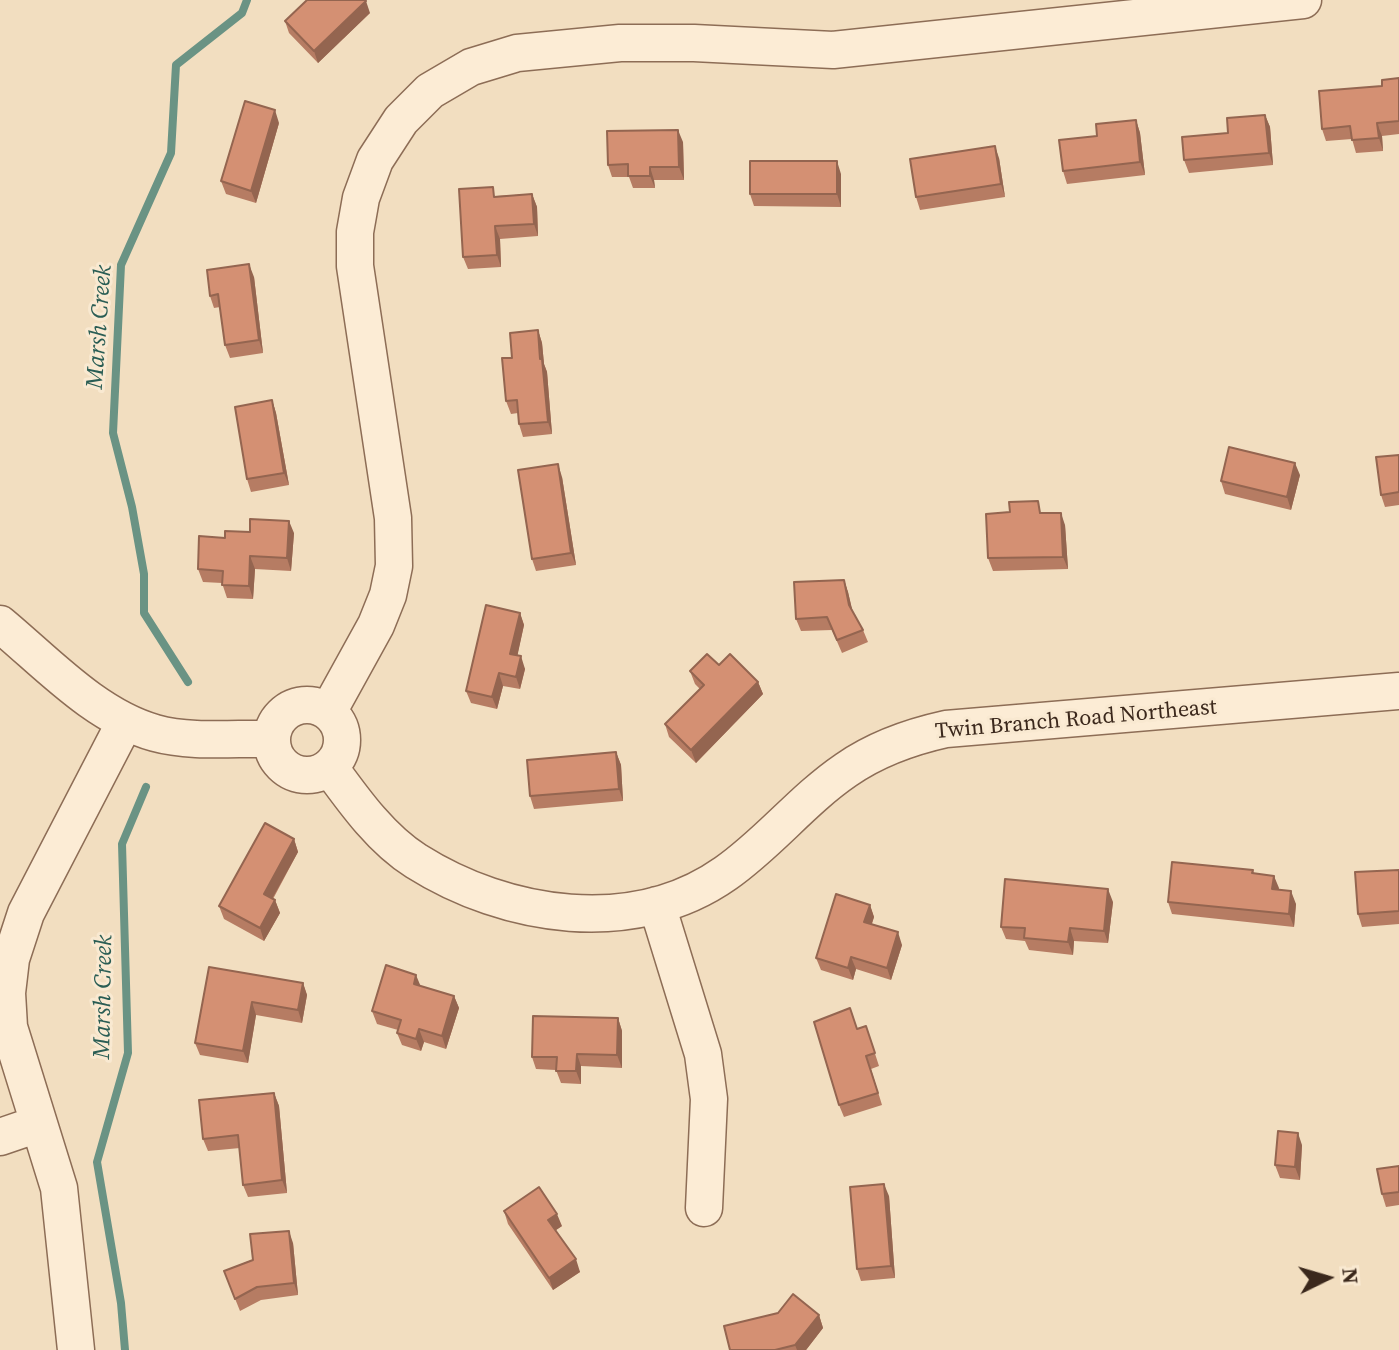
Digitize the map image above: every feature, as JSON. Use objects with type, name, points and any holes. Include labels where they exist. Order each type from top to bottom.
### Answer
[{"type":"street","points":[[328,712],[376,625],[388,595],[394,566],[393,518],[355,266],[355,232],[361,198],[375,160],[401,120],[430,91],[471,67],[517,53],[620,43],[694,43],[833,50],[1303,0]]},
{"type":"street","points":[[0,624],[95,703],[125,722],[158,734],[272,739]]},
{"type":"street","name":"Twin Branch Road Northeast","points":[[330,768],[357,805],[414,860],[480,894],[525,907],[568,913],[615,912],[657,905],[692,892],[726,873],[844,771],[879,750],[917,735],[946,729],[1399,691]]},
{"type":"street","points":[[317,706],[328,712],[337,720],[342,739],[339,757],[330,768],[310,775],[289,770],[279,761],[272,739],[277,721],[293,707],[317,706]]},
{"type":"street","points":[[76,1350],[59,1188],[9,1027],[7,993],[11,959],[26,913],[125,722]]},
{"type":"street","points":[[657,905],[703,1054],[709,1099],[704,1208]]},
{"type":"street","points":[[0,1137],[38,1124]]},
{"type":"building","points":[[307,0],[366,1],[314,51],[285,21]]},
{"type":"building","points":[[1399,78],[1399,121],[1377,123],[1379,138],[1352,140],[1350,126],[1322,129],[1319,91],[1382,86],[1382,80]]},
{"type":"building","points":[[245,101],[275,110],[251,191],[221,181]]},
{"type":"building","points":[[1265,115],[1269,153],[1184,160],[1182,137],[1228,133],[1227,118]]},
{"type":"building","points":[[1136,120],[1140,162],[1063,171],[1059,140],[1097,136],[1096,124]]},
{"type":"building","points":[[678,130],[679,167],[650,167],[650,176],[628,176],[628,164],[608,165],[607,131]]},
{"type":"building","points":[[995,146],[1001,184],[916,197],[910,159]]},
{"type":"building","points":[[750,161],[837,161],[837,194],[750,194]]},
{"type":"building","points":[[493,187],[494,197],[532,194],[534,224],[495,226],[497,255],[463,257],[459,189]]},
{"type":"building","points":[[249,264],[259,340],[225,345],[218,294],[210,296],[207,270]]},
{"type":"building","points":[[538,330],[548,422],[519,424],[517,400],[506,401],[502,358],[512,358],[510,333]]},
{"type":"building","points":[[272,400],[284,473],[247,479],[235,407]]},
{"type":"building","points":[[1229,447],[1295,463],[1287,497],[1221,481]]},
{"type":"building","points":[[1399,455],[1399,492],[1381,495],[1376,457]]},
{"type":"building","points":[[558,464],[571,553],[532,559],[518,470]]},
{"type":"building","points":[[1038,501],[1040,513],[1061,513],[1063,557],[988,558],[986,514],[1010,512],[1009,502]]},
{"type":"building","points":[[250,519],[289,521],[287,558],[250,556],[249,586],[222,585],[223,571],[198,569],[199,536],[225,538],[225,531],[250,532]]},
{"type":"building","points":[[844,580],[849,605],[863,630],[837,640],[827,617],[796,619],[794,582]]},
{"type":"building","points":[[486,605],[520,613],[510,654],[521,656],[516,677],[499,673],[492,697],[466,691]]},
{"type":"building","points":[[707,654],[719,665],[730,654],[758,682],[691,750],[665,724],[704,685],[690,671]]},
{"type":"building","points":[[616,752],[619,789],[530,796],[527,760]]},
{"type":"building","points":[[265,823],[294,839],[264,894],[275,900],[260,928],[219,906]]},
{"type":"building","points":[[1172,862],[1253,870],[1252,873],[1274,876],[1272,889],[1291,891],[1289,914],[1168,902]]},
{"type":"building","points":[[1399,870],[1399,911],[1358,914],[1355,872]]},
{"type":"building","points":[[1005,879],[1108,889],[1104,931],[1070,928],[1068,942],[1024,938],[1025,928],[1001,927]]},
{"type":"building","points":[[836,894],[870,905],[864,922],[898,932],[887,968],[851,957],[848,968],[816,958]]},
{"type":"building","points":[[386,965],[416,975],[414,984],[454,996],[442,1036],[419,1029],[416,1039],[397,1033],[401,1020],[372,1011]]},
{"type":"building","points":[[209,967],[303,983],[298,1010],[252,1002],[243,1051],[195,1043]]},
{"type":"building","points":[[850,1008],[857,1029],[866,1026],[875,1053],[866,1056],[878,1093],[839,1105],[814,1022]]},
{"type":"building","points":[[533,1016],[618,1018],[617,1055],[577,1054],[576,1071],[556,1071],[557,1057],[532,1057]]},
{"type":"building","points":[[274,1093],[282,1180],[243,1185],[238,1135],[203,1139],[199,1100]]},
{"type":"building","points":[[1278,1131],[1298,1133],[1295,1167],[1275,1165]]},
{"type":"building","points":[[1399,1166],[1399,1192],[1382,1194],[1377,1169]]},
{"type":"building","points":[[884,1184],[891,1266],[857,1269],[850,1187]]},
{"type":"building","points":[[539,1187],[557,1214],[548,1220],[576,1259],[549,1278],[504,1211]]},
{"type":"building","points":[[289,1231],[294,1283],[257,1287],[235,1299],[224,1271],[253,1260],[250,1234]]},
{"type":"building","points":[[793,1294],[819,1315],[795,1345],[775,1350],[730,1350],[724,1326],[778,1313]]},
{"type":"waterway","name":"Marsh Creek","points":[[188,682],[144,613],[144,574],[132,507],[113,433],[121,265],[171,153],[176,65],[242,13],[247,0]]},
{"type":"waterway","name":"Marsh Creek","points":[[125,1350],[121,1303],[97,1162],[128,1053],[122,844],[146,787]]}]
